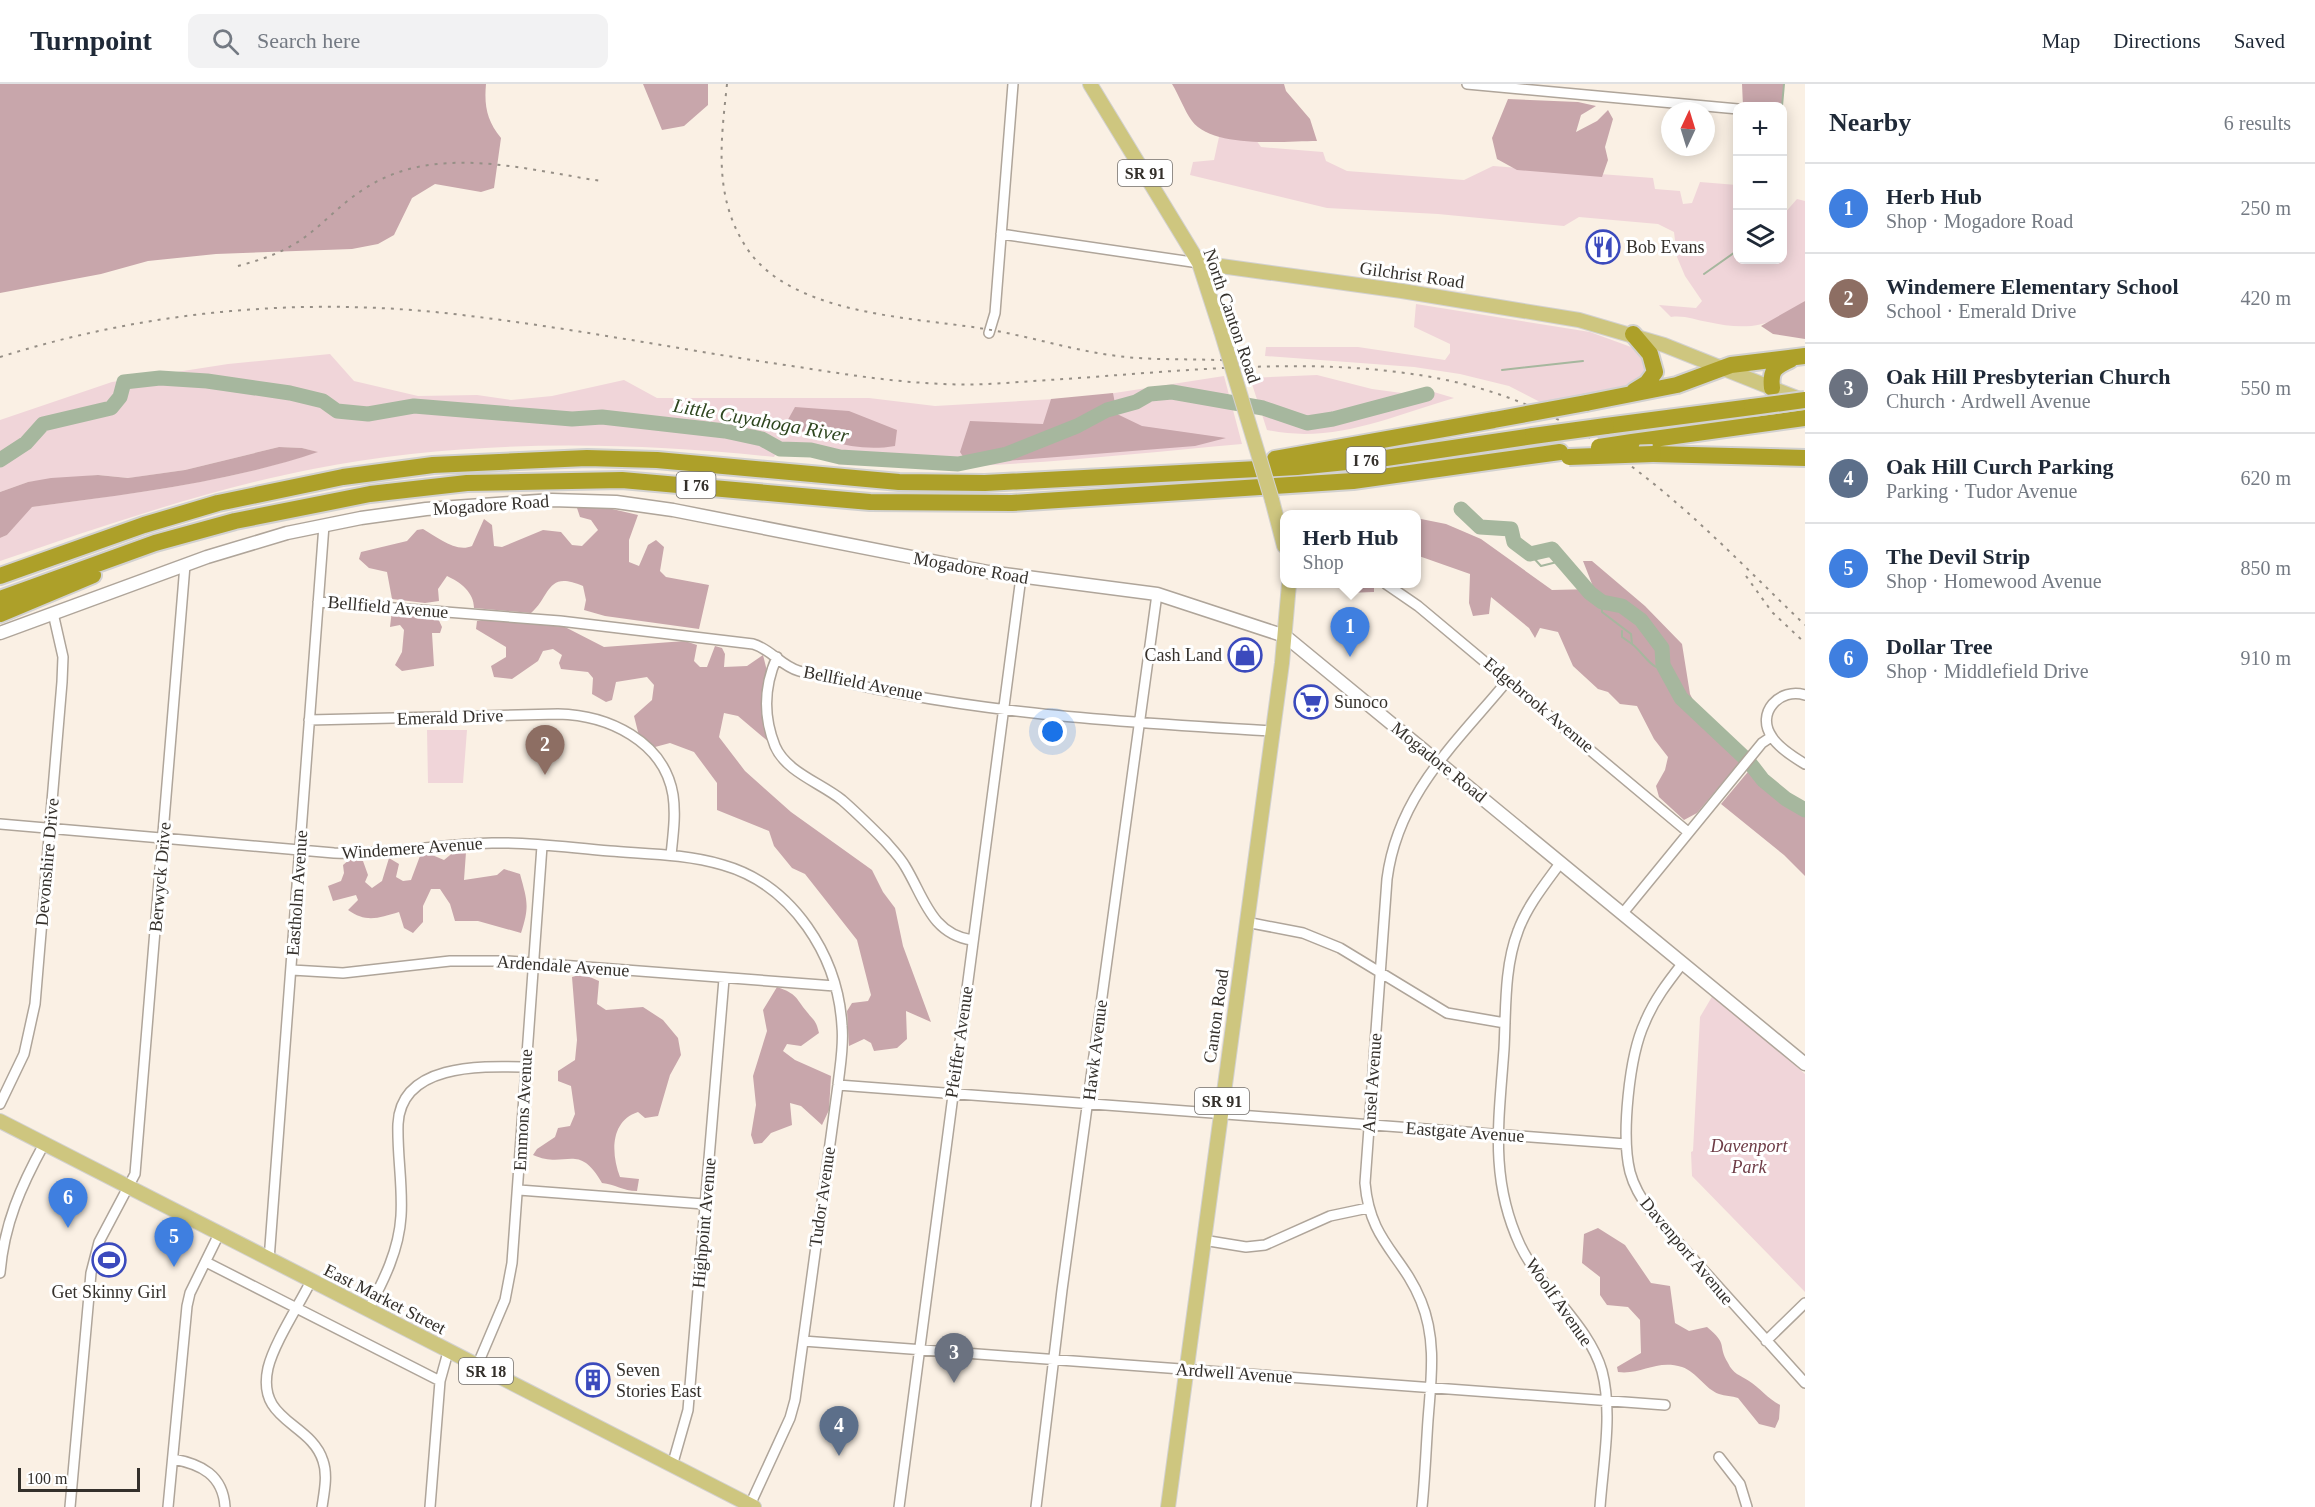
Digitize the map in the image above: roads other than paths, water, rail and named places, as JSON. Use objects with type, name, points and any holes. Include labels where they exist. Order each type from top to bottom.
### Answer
[{"type":"highway","points":[[1627,395],[1644,386],[1655,372],[1650,354],[1633,334]]},
{"type":"highway","points":[[1197,473],[1586,403],[1677,385],[1720,367],[1802,356]]},
{"type":"highway","points":[[1772,388],[1771,374],[1776,366],[1802,356]]},
{"type":"highway","name":"I 76","points":[[0,576],[144,525],[218,503],[343,477],[433,465],[551,459],[657,460],[840,478],[921,482],[1018,482],[1343,463],[1805,401]]},
{"type":"highway","name":"I 76","points":[[0,599],[155,543],[235,521],[323,502],[467,483],[622,480],[870,502],[980,504],[1343,482],[1517,458],[1564,455],[1632,442],[1805,418]]},
{"type":"highway","points":[[1564,455],[1653,454],[1805,458]]},
{"type":"highway","points":[[0,614],[82,581],[155,543]]},
{"type":"main road","name":"North Canton Road","points":[[1090,84],[1199,263],[1280,531]]},
{"type":"main road","name":"Gilchrist Road","points":[[1199,263],[1474,302],[1579,320],[1633,334],[1805,401]]},
{"type":"main road","name":"SR 91","points":[[1285,636],[1289,588]]},
{"type":"main road","name":"Canton Road","points":[[1168,1507],[1285,636]]},
{"type":"main road","name":"East Market Street","points":[[0,1121],[752,1506]]},
{"type":"street","points":[[989,333],[995,313],[1013,84]]},
{"type":"street","points":[[1467,84],[1510,86],[1733,109]]},
{"type":"street","name":"Gilchrist Road","points":[[1001,234],[1199,263]]},
{"type":"street","name":"Mogadore Road","points":[[0,633],[185,565],[262,540],[324,525],[456,506],[552,500],[616,502],[698,514],[920,560],[1021,577],[1157,594],[1285,636],[1805,1064]]},
{"type":"street","name":"Eastholm Avenue","points":[[269,1260],[324,525]]},
{"type":"street","name":"Berwyck Drive","points":[[70,1507],[91,1273],[99,1242],[135,1174],[185,565]]},
{"type":"street","name":"Pfeiffer Avenue","points":[[899,1507],[951,1093],[1021,577]]},
{"type":"street","name":"Edgebrook Avenue","points":[[1392,588],[1418,606],[1508,680],[1688,832]]},
{"type":"street","name":"Hawk Avenue","points":[[1036,1507],[1157,594]]},
{"type":"street","name":"Bellfield Avenue","points":[[318,602],[560,621],[753,644],[764,647],[796,670],[1004,710],[1272,731]]},
{"type":"street","name":"Devonshire Drive","points":[[0,1104],[20,1066],[33,1017],[63,663],[53,613]]},
{"type":"street","points":[[777,657],[768,680],[766,701],[770,726],[780,754],[799,771],[840,799],[870,825],[905,865],[931,915],[952,934],[972,940]]},
{"type":"street","name":"Ansel Avenue","points":[[1422,1507],[1432,1345],[1426,1313],[1411,1281],[1378,1234],[1368,1208],[1365,1183],[1380,972],[1392,848],[1406,811],[1440,762],[1508,680]]},
{"type":"street","points":[[1805,695],[1787,694],[1768,708],[1767,722],[1771,737],[1805,764]]},
{"type":"street","name":"Emerald Drive","points":[[309,720],[558,714],[584,716],[608,723],[638,740],[664,769],[673,801],[671,855]]},
{"type":"street","points":[[1623,913],[1670,858],[1688,832],[1742,766],[1771,737]]},
{"type":"street","name":"Windemere Avenue","points":[[0,824],[299,850],[384,853],[491,843],[671,855],[734,868],[780,896]]},
{"type":"street","name":"Emmons Avenue","points":[[477,1366],[498,1319],[508,1288],[519,1190],[525,1067],[542,846]]},
{"type":"street","name":"Woolf Avenue","points":[[1561,862],[1533,901],[1518,931],[1511,956],[1497,1134],[1504,1200],[1515,1233],[1539,1278],[1591,1346],[1602,1372],[1605,1400],[1600,1507]]},
{"type":"street","name":"Tudor Avenue","points":[[752,1506],[792,1412],[838,1085],[842,1027],[835,986],[827,961],[814,936],[780,896]]},
{"type":"street","points":[[1246,922],[1279,927],[1322,940],[1448,1013],[1505,1023]]},
{"type":"street","name":"Ardendale Avenue","points":[[292,970],[364,972],[469,960],[533,962],[835,986]]},
{"type":"street","name":"Davenport Avenue","points":[[1682,964],[1653,1005],[1637,1042],[1632,1066],[1626,1144],[1632,1180],[1651,1212],[1805,1383]]},
{"type":"street","name":"Highpoint Avenue","points":[[672,1466],[688,1410],[724,978]]},
{"type":"street","points":[[368,1310],[392,1260],[399,1229],[401,1198],[398,1122],[406,1098],[422,1083],[435,1076],[479,1067],[525,1067]]},
{"type":"street","name":"Eastgate Avenue","points":[[838,1085],[1626,1144]]},
{"type":"street","points":[[0,1273],[4,1240],[14,1203],[44,1144]]},
{"type":"street","points":[[519,1190],[704,1204]]},
{"type":"street","points":[[1203,1240],[1246,1247],[1265,1245],[1330,1216],[1368,1208]]},
{"type":"street","points":[[168,1507],[187,1306],[190,1293],[219,1234]]},
{"type":"street","points":[[206,1262],[440,1381]]},
{"type":"street","points":[[311,1281],[270,1363],[268,1388],[271,1401],[281,1417],[304,1433],[321,1455],[325,1474],[322,1507]]},
{"type":"street","points":[[1766,1341],[1805,1303]]},
{"type":"street","name":"Ardwell Avenue","points":[[803,1341],[1186,1368],[1665,1406]]},
{"type":"street","points":[[430,1507],[440,1381],[448,1352]]},
{"type":"street","points":[[1719,1457],[1740,1484],[1747,1507]]},
{"type":"street","points":[[173,1459],[194,1463],[207,1471],[222,1491],[225,1507]]},
{"type":"waterway","points":[[1782,102],[1784,84]]},
{"type":"waterway","points":[[1704,274],[1733,254]]},
{"type":"waterway","name":"Little Cuyahoga River","points":[[1502,370],[1583,361]]},
{"type":"waterway","name":"Little Cuyahoga River","points":[[0,460],[26,443],[43,424],[111,408],[120,397],[124,382],[160,378],[207,381],[290,393],[323,401],[337,411],[368,414],[414,406],[572,419],[602,417],[725,431],[762,439],[780,449],[811,450],[840,457],[958,464],[1007,454],[1077,426],[1107,410],[1136,402],[1150,394],[1172,392],[1263,408],[1307,423],[1333,419],[1427,394]]},
{"type":"waterway","name":"Little Cuyahoga River","points":[[1461,509],[1480,527],[1511,529],[1514,542],[1530,554],[1552,549],[1590,593],[1602,602],[1622,606],[1641,620],[1662,648],[1663,665],[1681,698],[1749,762],[1763,780],[1786,799],[1805,810]]},
{"type":"waterway","name":"Little Cuyahoga River","points":[[1530,554],[1541,566],[1561,561]]},
{"type":"waterway","name":"Little Cuyahoga River","points":[[1602,602],[1602,612],[1631,634],[1632,644],[1656,667],[1663,665]]},
{"type":"waterway","name":"Little Cuyahoga River","points":[[1622,631],[1622,637],[1632,644]]},
{"type":"railway","points":[[727,84],[722,168],[728,208],[735,228],[746,247],[765,269],[791,286],[820,299],[852,308],[996,331],[1117,356],[1235,361]]},
{"type":"railway","points":[[238,266],[289,247],[312,232],[361,191],[388,176],[417,167],[447,163],[478,163],[601,181]]},
{"type":"railway","points":[[0,357],[57,341],[171,318],[229,311],[345,307],[404,309],[504,320],[830,372],[925,383],[983,384],[1278,366],[1337,367],[1394,372],[1450,381],[1504,396],[1548,415],[1590,438],[1629,464],[1666,494],[1805,625]]},
{"type":"railway","points":[[1746,576],[1772,612],[1805,643]]},
{"type":"place","name":"Bob Evans","points":[[1603,247]]},
{"type":"place","name":"Cash Land","points":[[1245,655]]},
{"type":"place","name":"Herb Hub","points":[[1350,657]]},
{"type":"place","name":"Sunoco","points":[[1311,702]]},
{"type":"place","name":"Windemere Elementary School","points":[[545,775]]},
{"type":"place","name":"Dollar Tree","points":[[68,1228]]},
{"type":"place","name":"Get Skinny Girl","points":[[109,1260]]},
{"type":"place","name":"The Devil Strip","points":[[174,1267]]},
{"type":"place","name":"Seven Stories East","points":[[593,1380]]},
{"type":"place","name":"Oak Hill Presbyterian Church","points":[[954,1383]]},
{"type":"place","name":"Oak Hill Curch Parking","points":[[839,1456]]},
{"type":"park label","name":"Davenport Park","points":[[1749,1156]]}]
